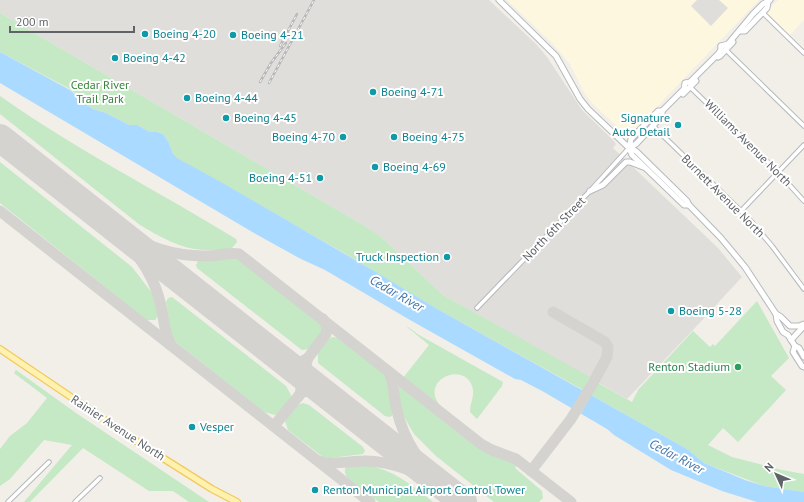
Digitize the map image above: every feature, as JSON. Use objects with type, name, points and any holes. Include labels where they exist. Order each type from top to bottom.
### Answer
[{"type":"main road","points":[[499,0],[556,56],[580,99],[588,108],[629,148],[636,151],[688,201],[689,205],[733,252],[776,314],[777,320],[783,332],[788,335],[795,346],[799,348],[804,358]]},
{"type":"main road","name":"North 6th Street","points":[[629,148],[631,139],[658,111],[662,111],[678,96],[682,96],[699,78],[701,72],[715,57],[720,56],[734,42],[736,35],[742,26],[763,4],[769,1]]},
{"type":"main road","name":"North 6th Street","points":[[740,31],[745,31],[763,13],[767,8],[769,1]]},
{"type":"main road","name":"North 6th Street","points":[[715,57],[715,52],[730,36],[736,35]]},
{"type":"main road","name":"North 6th Street","points":[[678,96],[679,90],[685,83],[695,74],[701,72]]},
{"type":"main road","name":"North 6th Street","points":[[629,148],[636,144],[662,116],[662,111]]},
{"type":"main road","points":[[629,148],[632,155],[684,206],[689,205]]},
{"type":"main road","points":[[590,191],[603,185],[626,162],[646,168]]},
{"type":"main road","points":[[776,314],[790,326],[804,325]]},
{"type":"main road","points":[[781,317],[788,328],[788,335]]},
{"type":"main road","points":[[791,340],[804,325]]},
{"type":"main road","points":[[795,346],[793,352],[804,367]]},
{"type":"main road","name":"Rainier Avenue North","points":[[1,350],[136,441],[212,489],[237,502]]},
{"type":"street","points":[[763,13],[804,52]]},
{"type":"street","points":[[726,50],[804,126]]},
{"type":"street","name":"Williams Avenue North","points":[[690,87],[778,172],[804,201]]},
{"type":"street","name":"Burnett Avenue North","points":[[653,126],[757,228],[804,289]]},
{"type":"street","points":[[741,211],[804,145]]},
{"type":"street","name":"North 6th Street","points":[[477,308],[590,191],[629,148]]},
{"type":"street","points":[[8,502],[49,462]]},
{"type":"street","points":[[75,502],[100,478]]},
{"type":"shaded area","points":[[0,0],[489,0],[537,45],[547,57],[582,110],[616,144],[613,148],[718,248],[742,277],[627,399],[443,295],[380,236],[0,13]]},
{"type":"shaded area","points":[[507,0],[759,0],[628,137],[591,102],[584,92],[570,64],[554,45]]},
{"type":"shaded area","points":[[697,0],[719,0],[728,8],[711,26],[691,6]]},
{"type":"shaded area","points":[[778,0],[804,0],[804,20],[788,37],[764,14]]},
{"type":"green space","name":"Cedar River Trail Park","points":[[0,13],[363,225],[380,236],[443,295],[590,377],[583,390],[432,306],[344,253],[176,158],[163,134],[150,132],[137,125],[129,125],[106,113],[93,109],[70,89],[0,52]]},
{"type":"green space","points":[[0,96],[58,134],[207,221],[236,239],[237,242],[228,250],[194,249],[178,245],[140,225],[0,114]]},
{"type":"green space","points":[[0,162],[132,267],[152,293],[157,304],[159,312],[155,320],[147,320],[0,203]]},
{"type":"green space","points":[[238,257],[243,259],[324,325],[323,334],[310,349],[302,350],[197,268],[196,265],[198,261]]},
{"type":"green space","points":[[172,297],[286,386],[291,395],[291,399],[279,413],[275,415],[264,412],[172,339],[166,302],[168,298]]},
{"type":"green space","name":"Renton Stadium","points":[[757,301],[789,358],[771,376],[786,390],[738,442],[723,428],[708,445],[732,457],[804,474],[804,492],[764,486],[704,463],[687,449],[591,395],[598,383],[632,402],[638,390],[693,331],[710,347],[713,344],[715,346]]},
{"type":"green space","points":[[407,327],[503,382],[502,386],[477,419],[470,412],[473,390],[469,381],[463,376],[454,374],[446,376],[439,381],[435,388],[435,397],[441,408],[403,378],[429,345]]},
{"type":"green space","points":[[332,337],[341,338],[385,372],[388,378],[393,412],[392,416],[385,416],[318,363],[318,353]]},
{"type":"green space","points":[[16,370],[76,413],[209,502],[189,502],[173,491],[149,491],[83,448],[30,502],[24,502],[72,445],[44,440],[10,479],[0,486],[0,449],[10,436],[27,423],[47,398],[14,373]]},
{"type":"green space","points":[[399,386],[404,387],[475,444],[517,465],[515,468],[542,491],[543,498],[539,502],[494,502],[436,456],[414,434],[401,410],[398,390]]},
{"type":"green space","points":[[303,403],[309,405],[363,447],[365,451],[363,454],[330,458],[323,457],[288,430],[285,421],[290,412],[294,407]]},
{"type":"green space","points":[[348,465],[368,465],[398,476],[433,502],[379,502],[345,474],[345,469]]},
{"type":"water","name":"Cedar River","points":[[0,52],[70,90],[93,109],[106,113],[129,125],[137,125],[150,132],[163,134],[169,143],[173,154],[177,158],[226,185],[432,306],[687,449],[704,463],[764,486],[804,492],[804,502],[757,502],[722,491],[671,470],[614,435],[607,429],[544,392],[521,380],[515,379],[325,270],[299,258],[254,233],[0,83]]},
{"type":"pier","points":[[584,388],[592,393],[580,415],[572,410]]},
{"type":"taxiway","points":[[0,148],[14,149]]},
{"type":"taxiway","points":[[0,211],[370,502]]},
{"type":"taxiway","points":[[116,229],[137,241],[183,255],[212,256],[231,253],[239,254],[481,444],[516,459],[571,502]]},
{"type":"taxiway","points":[[122,237],[141,261],[151,277],[158,296],[166,331],[171,345]]},
{"type":"taxiway","points":[[531,471],[571,419],[607,357],[608,347],[605,342],[553,312]]},
{"type":"taxiway","points":[[284,361],[297,364],[308,358],[326,334],[327,327],[323,319]]},
{"type":"taxiway","points":[[308,358],[306,371],[312,383]]},
{"type":"taxiway","points":[[294,369],[301,382],[299,396]]},
{"type":"taxiway","points":[[388,371],[392,382],[397,412],[405,433],[421,462],[436,479]]},
{"type":"taxiway","points":[[274,426],[301,393],[308,390],[314,390],[326,395]]},
{"type":"taxiway","points":[[319,461],[329,463],[368,461],[398,466],[426,477],[444,487]]},
{"type":"runway","points":[[0,138],[463,502]]},
{"type":"railway","points":[[269,83],[314,0]]},
{"type":"railway","points":[[280,46],[297,14]]},
{"type":"railway","points":[[260,82],[271,63],[286,43]]},
{"type":"place","name":"Boeing 4-20","points":[[145,34]]},
{"type":"place","name":"Boeing 4-21","points":[[233,35]]},
{"type":"place","name":"Boeing 4-42","points":[[115,58]]},
{"type":"place","name":"Boeing 4-71","points":[[373,92]]},
{"type":"place","name":"Boeing 4-44","points":[[187,98]]},
{"type":"place","name":"Boeing 4-45","points":[[226,118]]},
{"type":"place","name":"Signature Auto Detail","points":[[678,125]]},
{"type":"place","name":"Boeing 4-70","points":[[343,137]]},
{"type":"place","name":"Boeing 4-75","points":[[394,137]]},
{"type":"place","name":"Boeing 4-69","points":[[375,167]]},
{"type":"place","name":"Boeing 4-51","points":[[320,178]]},
{"type":"place","name":"Truck Inspection","points":[[447,257]]},
{"type":"place","name":"Boeing 5-28","points":[[671,311]]},
{"type":"place","name":"Renton Stadium","points":[[738,367]]},
{"type":"place","name":"Vesper","points":[[192,427]]},
{"type":"place","name":"Renton Municipal Airport Control Tower","points":[[315,490]]}]
